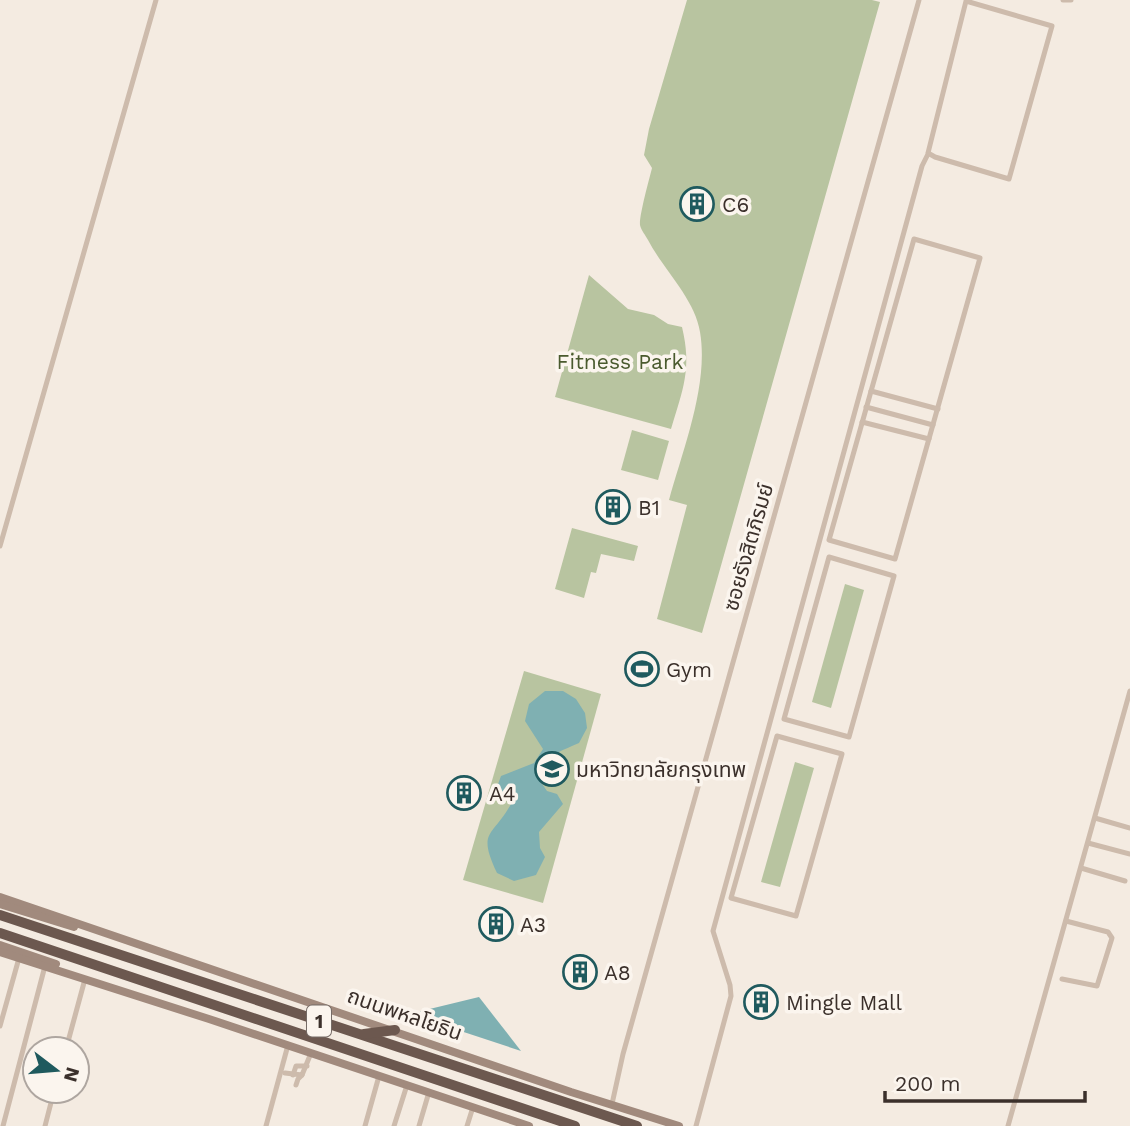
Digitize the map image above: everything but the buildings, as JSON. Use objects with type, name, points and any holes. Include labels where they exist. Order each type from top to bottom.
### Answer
[{"type":"highway","name":"ถนนพหลโยธิน","points":[[0,915],[637,1126]]},
{"type":"highway","name":"1","points":[[0,933],[576,1126]]},
{"type":"highway","points":[[359,1034],[395,1030]]},
{"type":"main road","name":"ถนนพหลโยธิน","points":[[0,897],[680,1126]]},
{"type":"main road","points":[[0,904],[188,963],[197,963]]},
{"type":"main road","points":[[0,945],[169,1002],[177,1008]]},
{"type":"main road","name":"1","points":[[0,952],[177,1008],[529,1126]]},
{"type":"street","points":[[0,546],[156,0]]},
{"type":"street","name":"ซอยรังสิตภิรมย์","points":[[612,1104],[623,1054],[919,0]]},
{"type":"street","points":[[1063,0],[1071,0]]},
{"type":"street","points":[[696,1126],[731,996],[713,931],[792,636],[922,166],[928,153],[966,1],[1052,26],[1009,178],[928,153]]},
{"type":"street","points":[[914,239],[980,258],[895,559],[829,540],[866,407],[914,239]]},
{"type":"street","points":[[871,391],[937,409]]},
{"type":"street","points":[[866,407],[933,425]]},
{"type":"street","points":[[862,422],[929,439]]},
{"type":"street","points":[[847,438],[857,440]]},
{"type":"street","points":[[829,557],[894,576],[849,737],[784,719],[805,640],[829,557]]},
{"type":"street","points":[[792,636],[805,640]]},
{"type":"street","points":[[1008,1126],[1130,691]]},
{"type":"street","points":[[777,736],[842,754],[796,916],[731,898],[754,816],[777,736]]},
{"type":"street","points":[[744,813],[754,816]]},
{"type":"street","points":[[1095,818],[1130,828]]},
{"type":"street","points":[[1088,843],[1130,854]]},
{"type":"street","points":[[1081,868],[1125,881]]},
{"type":"street","points":[[1062,979],[1097,986],[1112,938],[1108,932],[1066,921]]},
{"type":"street","points":[[0,1026],[19,958]]},
{"type":"street","points":[[3,1126],[45,966]]},
{"type":"street","points":[[70,1035],[85,979]]},
{"type":"street","points":[[266,1126],[288,1045]]},
{"type":"street","points":[[296,1085],[311,1053]]},
{"type":"street","points":[[292,1075],[296,1066],[307,1066]]},
{"type":"street","points":[[285,1073],[302,1075]]},
{"type":"street","points":[[365,1126],[379,1076]]},
{"type":"street","points":[[394,1126],[407,1085]]},
{"type":"street","points":[[419,1126],[429,1092]]},
{"type":"street","points":[[44,1126],[50,1105]]},
{"type":"street","points":[[467,1126],[473,1107]]},
{"type":"green space","points":[[687,0],[880,2],[702,633],[657,619],[687,505],[669,500],[698,395],[702,352],[700,332],[692,308],[640,225],[652,168],[644,155],[649,129]]},
{"type":"green space","name":"Fitness Park","points":[[589,275],[628,309],[654,315],[668,324],[682,327],[686,367],[671,429],[555,397]]},
{"type":"green space","points":[[632,430],[669,441],[658,480],[621,470]]},
{"type":"green space","points":[[572,528],[638,546],[634,561],[601,554],[596,573],[591,572],[584,598],[555,589]]},
{"type":"green space","points":[[845,584],[864,590],[831,708],[812,702]]},
{"type":"green space","points":[[524,671],[601,694],[543,903],[463,880]]},
{"type":"green space","points":[[795,762],[814,768],[780,887],[761,882]]},
{"type":"water","points":[[545,691],[563,691],[576,699],[585,713],[587,728],[579,743],[553,755],[541,770],[538,778],[547,791],[557,794],[563,804],[539,832],[540,848],[545,857],[536,875],[514,881],[497,873],[488,849],[488,841],[489,835],[511,804],[497,787],[501,776],[534,763],[543,749],[525,721],[529,704]]},
{"type":"water","points":[[479,997],[521,1051],[409,1014]]},
{"type":"place","name":"C6","points":[[697,204]]},
{"type":"place","name":"B1","points":[[613,507]]},
{"type":"place","name":"Gym","points":[[642,669]]},
{"type":"place","name":"มหาวิทยาลัยกรุงเทพ","points":[[552,769]]},
{"type":"place","name":"A4","points":[[464,793]]},
{"type":"place","name":"A3","points":[[496,924]]},
{"type":"place","name":"A8","points":[[580,972]]},
{"type":"place","name":"Mingle Mall","points":[[761,1002]]}]
